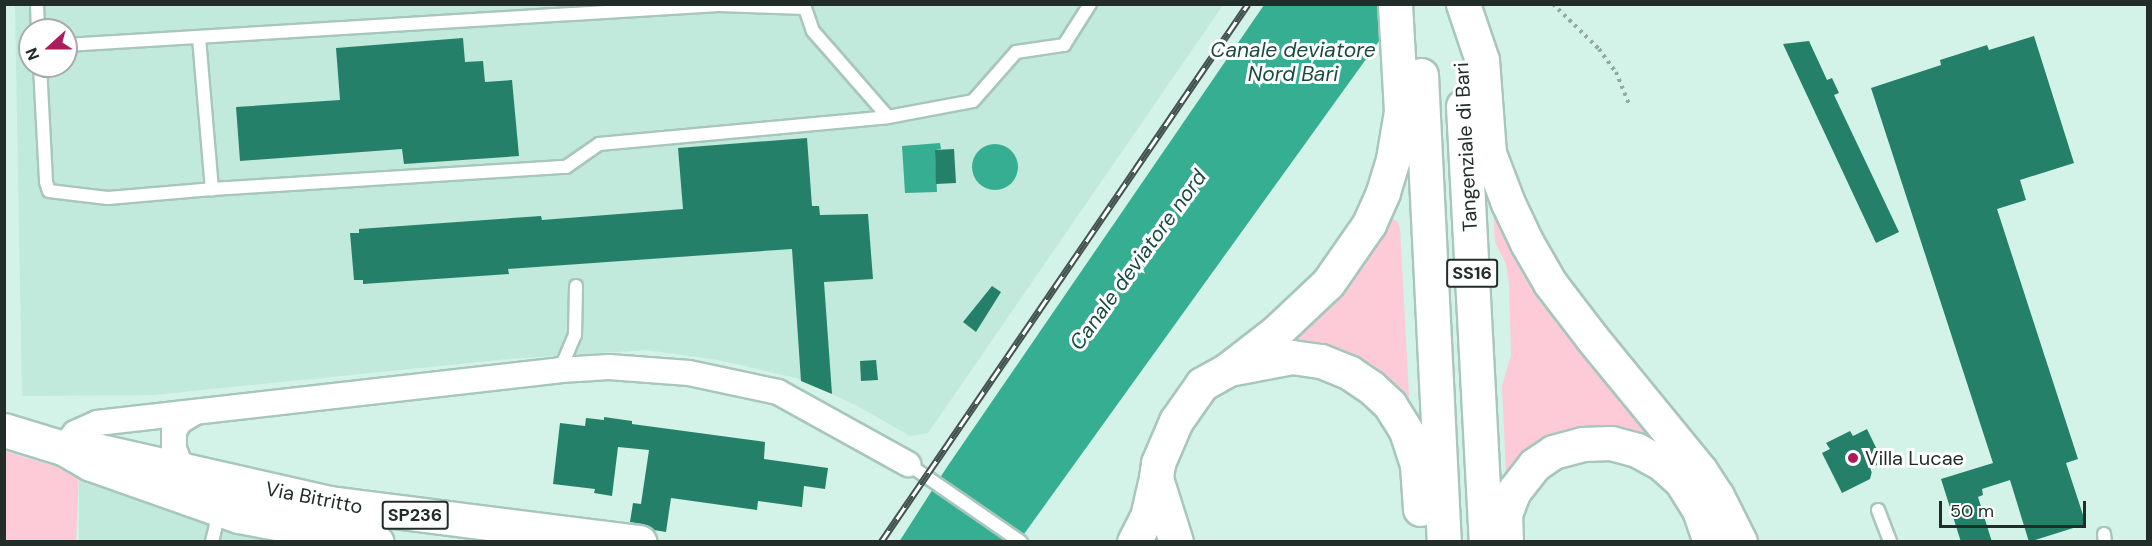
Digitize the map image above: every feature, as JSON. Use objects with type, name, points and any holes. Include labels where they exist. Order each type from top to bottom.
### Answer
[{"type":"main road","name":"Tangenziale di Bari","points":[[1458,4],[1486,542]]},
{"type":"main road","points":[[1463,4],[1482,60],[1489,153],[1508,203],[1527,243],[1550,283],[1700,470],[1717,496],[1740,542]]},
{"type":"main road","points":[[1134,542],[1147,517],[1158,463],[1176,421],[1202,384],[1227,370],[1302,310],[1328,283],[1369,224],[1394,159],[1401,111],[1407,14]]},
{"type":"main road","name":"SS16","points":[[1407,14],[1444,542]]},
{"type":"main road","points":[[1227,370],[1292,357],[1321,361],[1350,373],[1371,387],[1389,405],[1406,430],[1417,465],[1422,542]]},
{"type":"main road","name":"Via Bitritto","points":[[4,430],[63,448],[91,464],[219,510],[358,540]]},
{"type":"main road","points":[[1506,542],[1505,514],[1514,491],[1534,465],[1553,452],[1582,444],[1611,443],[1637,450],[1662,464],[1681,481],[1699,510],[1710,542]]},
{"type":"main road","name":"Via Bitritto","points":[[63,448],[92,449],[330,503],[640,542]]},
{"type":"main road","points":[[1156,478],[1176,542]]},
{"type":"street","points":[[63,448],[75,433],[97,423],[561,370],[609,367],[689,373],[778,392],[908,464]]},
{"type":"street","points":[[192,473],[179,462],[174,448],[174,432],[179,422],[194,413]]},
{"type":"lane","points":[[41,78],[46,182],[49,191],[108,198],[212,189],[566,167],[599,144],[888,117],[973,101],[1016,52],[1064,45],[1090,4]]},
{"type":"lane","points":[[78,44],[718,5],[805,8],[813,31],[888,117]]},
{"type":"lane","points":[[199,38],[212,189]]},
{"type":"lane","points":[[561,370],[575,335],[576,286]]},
{"type":"lane","points":[[908,464],[1021,542]]},
{"type":"lane","points":[[212,542],[219,510]]},
{"type":"lane","points":[[1878,510],[1890,542]]},
{"type":"path","points":[[1553,4],[1599,50],[1616,72],[1629,105]]},
{"type":"shaded area","points":[[15,5],[1223,5],[928,433],[910,436],[856,405],[796,378],[718,360],[646,350],[508,359],[153,395],[22,396]]},
{"type":"shaded area","points":[[1493,199],[1676,457],[1644,442],[1506,474],[1502,386],[1511,355],[1509,284],[1506,264],[1495,242]]},
{"type":"shaded area","points":[[1389,216],[1398,222],[1400,229],[1410,414],[1290,343],[1290,335]]},
{"type":"shaded area","points":[[4,451],[79,473],[76,541],[5,541]]},
{"type":"shaded area","points":[[79,473],[226,529],[274,541],[79,541]]},
{"type":"water","name":"Canale deviatore Nord Bari","points":[[1264,5],[1405,5],[1019,541],[899,542],[947,467]]},
{"type":"water","points":[[940,143],[941,149],[935,150],[937,192],[905,193],[902,146]]},
{"type":"water","points":[[995,144],[1011,151],[1018,167],[1011,183],[995,190],[979,183],[972,167],[979,151]]},
{"type":"building","points":[[2034,36],[2074,163],[2020,180],[2026,200],[1997,209],[2078,459],[2066,463],[2086,524],[2029,542],[2010,480],[1982,489],[1983,495],[1978,497],[1992,542],[1961,542],[1941,479],[1993,463],[1871,88],[1941,65],[1940,60],[1987,45],[1989,50]]},
{"type":"building","points":[[463,38],[465,62],[483,61],[485,82],[512,80],[519,156],[404,164],[402,149],[240,161],[236,107],[340,100],[336,48]]},
{"type":"building","points":[[1809,41],[1827,80],[1832,78],[1839,93],[1834,95],[1899,232],[1876,243],[1783,44]]},
{"type":"building","points":[[807,138],[812,206],[819,206],[820,215],[868,214],[873,279],[824,282],[832,394],[801,381],[792,249],[508,269],[509,274],[363,284],[363,280],[354,280],[350,233],[359,233],[359,229],[541,216],[542,220],[683,209],[678,148]]},
{"type":"building","points":[[954,149],[956,183],[936,184],[935,150]]},
{"type":"building","points":[[992,286],[1001,292],[976,332],[963,322]]},
{"type":"building","points":[[876,360],[878,380],[861,381],[860,361]]},
{"type":"building","points":[[604,417],[632,421],[632,424],[765,442],[764,459],[828,468],[825,489],[804,486],[802,507],[758,501],[757,510],[671,498],[666,532],[654,530],[643,524],[630,522],[633,503],[641,504],[649,450],[618,447],[612,496],[594,493],[595,489],[553,484],[560,423],[585,426],[586,418],[604,420]]},
{"type":"building","name":"Villa Lucae","points":[[1867,429],[1883,462],[1873,467],[1870,479],[1842,493],[1822,453],[1830,449],[1826,443],[1850,431],[1853,436]]},
{"type":"railway","points":[[881,542],[1248,4]]},
{"type":"place","name":"Villa Lucae","points":[[1853,458]]},
{"type":"water label","name":"Canale deviatore nord","points":[[1138,260]]}]
